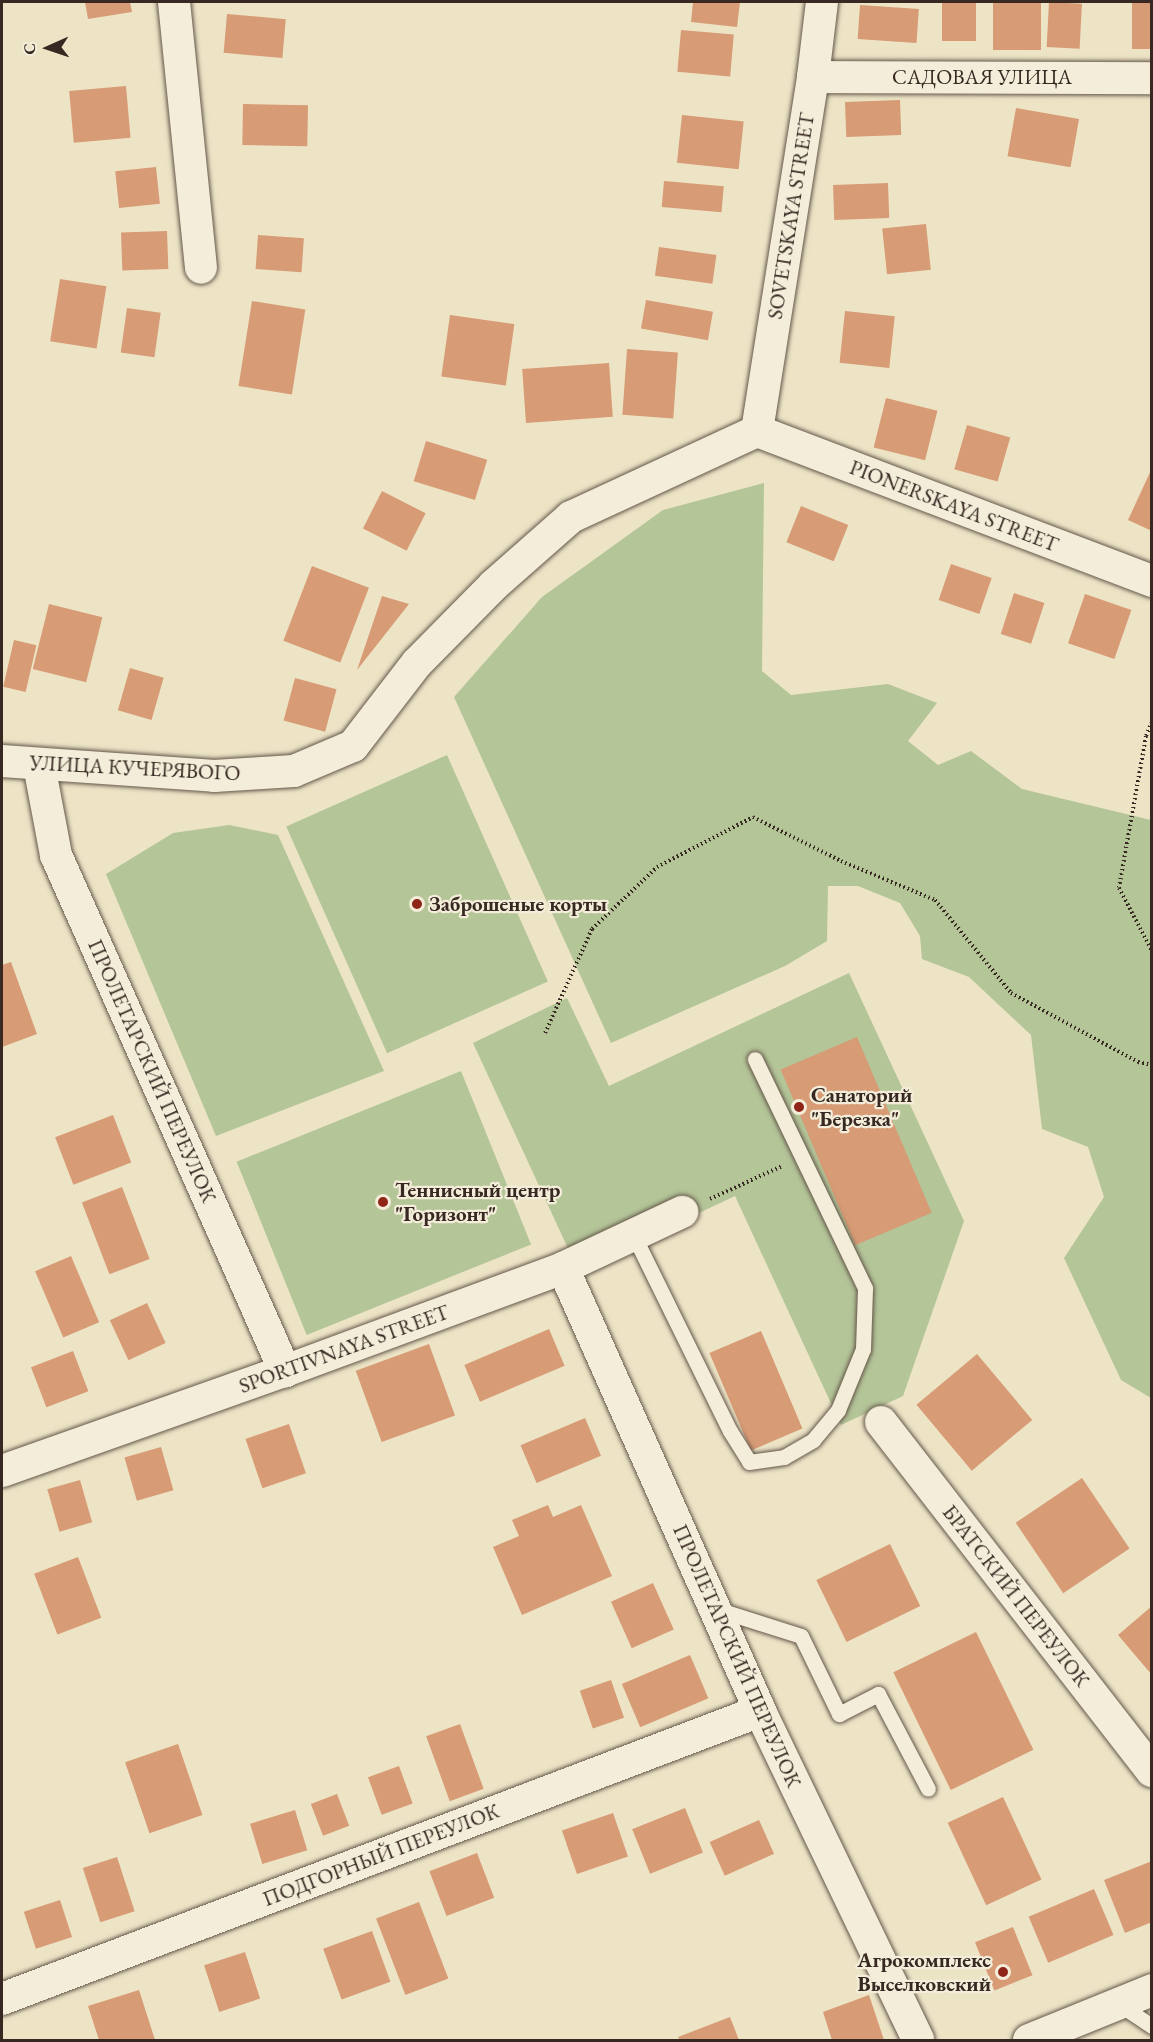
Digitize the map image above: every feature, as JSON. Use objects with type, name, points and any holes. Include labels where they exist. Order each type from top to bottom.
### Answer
[{"type":"street","points":[[174,2],[201,268]]},
{"type":"street","name":"SOVETSKAYA STREET","points":[[757,431],[813,77],[822,2]]},
{"type":"street","name":"САДОВАЯ УЛИЦА","points":[[813,77],[1152,78]]},
{"type":"street","name":"PIONERSKAYA STREET","points":[[757,431],[1152,581]]},
{"type":"street","name":"УЛИЦА КУЧЕРЯВОГО","points":[[2,761],[214,776],[294,771],[353,746],[417,663],[494,585],[571,517],[757,431]]},
{"type":"street","name":"ПРОЛЕТАРСКИЙ ПЕРЕУЛОК","points":[[39,765],[56,855],[285,1371]]},
{"type":"street","name":"SPORTIVNAYA STREET","points":[[2,1472],[563,1268],[682,1212]]},
{"type":"street","name":"ПРОЛЕТАРСКИЙ ПЕРЕУЛОК","points":[[563,1268],[760,1711],[918,2040]]},
{"type":"street","name":"БРАТСКИЙ ПЕРЕУЛОК","points":[[881,1422],[1152,1771]]},
{"type":"street","name":"ПОДГОРНЫЙ ПЕРЕУЛОК","points":[[2,1999],[760,1711]]},
{"type":"street","points":[[1029,2040],[1152,1990]]},
{"type":"lane","points":[[634,1236],[730,1431],[749,1462],[784,1457],[813,1440],[838,1410],[863,1349],[865,1288],[754,1059]]},
{"type":"lane","points":[[716,1609],[801,1636],[839,1714],[878,1694],[928,1789]]},
{"type":"lane","points":[[1119,2004],[1152,2026]]},
{"type":"path","points":[[1152,722],[1146,736],[1119,888],[1152,951]]},
{"type":"path","points":[[545,1034],[592,929],[657,867],[753,817],[841,861],[934,900],[1011,993],[1138,1062],[1152,1065]]},
{"type":"path","points":[[682,1212],[802,1157]]},
{"type":"green space","points":[[764,483],[762,671],[791,695],[888,684],[937,703],[908,741],[938,765],[971,751],[1022,789],[1151,820],[1151,1398],[1121,1380],[1064,1258],[1104,1197],[1088,1147],[1042,1129],[1031,1035],[969,977],[922,959],[920,936],[900,903],[858,886],[828,886],[827,941],[785,966],[611,1043],[454,697],[542,597],[663,510]]},
{"type":"green space","name":"Заброшеные корты","points":[[447,755],[548,982],[387,1053],[286,827]]},
{"type":"green space","points":[[229,825],[278,835],[384,1071],[216,1136],[106,874],[173,833]]},
{"type":"green space","points":[[849,973],[964,1221],[903,1396],[841,1425],[735,1196],[578,1270],[473,1043],[567,998],[609,1086]]},
{"type":"green space","name":"Теннисный центр \"Горизонт\"","points":[[461,1071],[531,1244],[307,1335],[237,1162]]},
{"type":"building","points":[[85,2],[130,2],[132,12],[88,19]]},
{"type":"building","points":[[693,2],[740,2],[737,27],[691,22]]},
{"type":"building","points":[[942,2],[976,2],[976,41],[942,41]]},
{"type":"building","points":[[993,2],[1041,2],[1041,50],[993,50]]},
{"type":"building","points":[[1049,2],[1082,4],[1080,49],[1047,47]]},
{"type":"building","points":[[1132,2],[1152,2],[1152,49],[1132,49]]},
{"type":"building","points":[[860,5],[919,9],[916,43],[858,39]]},
{"type":"building","points":[[227,14],[286,19],[282,58],[224,53]]},
{"type":"building","points":[[681,30],[734,35],[730,76],[677,72]]},
{"type":"building","points":[[126,86],[131,138],[74,143],[69,91]]},
{"type":"building","points":[[900,100],[901,135],[846,137],[845,102]]},
{"type":"building","points":[[243,104],[308,105],[307,146],[242,145]]},
{"type":"building","points":[[1016,108],[1079,119],[1071,167],[1007,156]]},
{"type":"building","points":[[682,115],[744,121],[739,169],[677,163]]},
{"type":"building","points":[[156,167],[160,204],[119,208],[115,171]]},
{"type":"building","points":[[664,181],[724,186],[722,212],[662,207]]},
{"type":"building","points":[[888,183],[889,218],[834,220],[833,185]]},
{"type":"building","points":[[926,224],[931,270],[887,274],[882,229]]},
{"type":"building","points":[[167,231],[168,269],[122,271],[121,233]]},
{"type":"building","points":[[258,235],[304,238],[302,272],[256,269]]},
{"type":"building","points":[[659,247],[716,255],[712,284],[655,276]]},
{"type":"building","points":[[60,279],[106,286],[97,349],[50,341]]},
{"type":"building","points":[[646,300],[713,312],[708,340],[641,329]]},
{"type":"building","points":[[252,301],[305,309],[292,394],[239,386]]},
{"type":"building","points":[[127,308],[161,313],[154,357],[121,353]]},
{"type":"building","points":[[845,311],[895,316],[889,368],[840,363]]},
{"type":"building","points":[[450,315],[514,324],[506,385],[441,376]]},
{"type":"building","points":[[627,349],[678,353],[673,418],[622,415]]},
{"type":"building","points":[[609,363],[613,417],[526,423],[522,369]]},
{"type":"building","points":[[886,398],[937,411],[925,460],[874,447]]},
{"type":"building","points":[[967,425],[1010,437],[998,482],[954,469]]},
{"type":"building","points":[[426,441],[487,460],[475,500],[414,481]]},
{"type":"building","points":[[1152,468],[1152,531],[1128,520]]},
{"type":"building","points":[[382,491],[426,513],[407,551],[363,528]]},
{"type":"building","points":[[801,506],[848,525],[834,561],[786,542]]},
{"type":"building","points":[[951,564],[992,578],[979,614],[939,600]]},
{"type":"building","points":[[312,566],[369,588],[340,663],[283,641]]},
{"type":"building","points":[[1014,593],[1044,603],[1031,644],[1001,634]]},
{"type":"building","points":[[1085,594],[1131,610],[1114,659],[1068,643]]},
{"type":"building","points":[[382,596],[409,604],[357,670]]},
{"type":"building","points":[[49,604],[102,617],[86,682],[33,669]]},
{"type":"building","points":[[14,640],[36,645],[26,692],[3,687]]},
{"type":"building","points":[[130,668],[164,678],[152,720],[118,710]]},
{"type":"building","points":[[295,678],[337,689],[325,732],[284,721]]},
{"type":"building","points":[[11,962],[37,1034],[2,1047],[2,965]]},
{"type":"building","points":[[857,1037],[932,1213],[855,1245],[781,1069]]},
{"type":"building","points":[[113,1115],[131,1163],[73,1185],[55,1137]]},
{"type":"building","points":[[122,1187],[150,1259],[109,1274],[82,1202]]},
{"type":"building","points":[[71,1256],[99,1322],[63,1338],[35,1271]]},
{"type":"building","points":[[147,1303],[166,1343],[128,1360],[110,1320]]},
{"type":"building","points":[[549,1329],[565,1366],[480,1402],[464,1365]]},
{"type":"building","points":[[761,1331],[802,1429],[751,1450],[709,1353]]},
{"type":"building","points":[[429,1344],[455,1415],[382,1442],[356,1371]]},
{"type":"building","points":[[73,1351],[88,1391],[46,1407],[31,1367]]},
{"type":"building","points":[[977,1354],[1032,1420],[972,1471],[916,1405]]},
{"type":"building","points":[[585,1418],[601,1456],[537,1483],[521,1445]]},
{"type":"building","points":[[289,1424],[306,1473],[262,1488],[246,1439]]},
{"type":"building","points":[[161,1447],[173,1490],[137,1501],[124,1457]]},
{"type":"building","points":[[1082,1478],[1130,1548],[1063,1593],[1016,1523]]},
{"type":"building","points":[[80,1480],[92,1522],[59,1532],[47,1489]]},
{"type":"building","points":[[548,1505],[553,1517],[581,1505],[612,1576],[522,1615],[493,1547],[519,1536],[512,1520]]},
{"type":"building","points":[[890,1544],[920,1606],[847,1642],[816,1580]]},
{"type":"building","points":[[78,1557],[101,1618],[57,1635],[34,1574]]},
{"type":"building","points":[[653,1583],[674,1630],[632,1648],[611,1602]]},
{"type":"building","points":[[1152,1606],[1152,1675],[1118,1635]]},
{"type":"building","points":[[976,1632],[1033,1750],[951,1790],[893,1672]]},
{"type":"building","points":[[690,1655],[708,1698],[640,1727],[622,1684]]},
{"type":"building","points":[[611,1680],[624,1718],[593,1729],[580,1691]]},
{"type":"building","points":[[460,1724],[484,1789],[450,1801],[426,1736]]},
{"type":"building","points":[[178,1744],[202,1815],[149,1833],[125,1762]]},
{"type":"building","points":[[399,1766],[413,1804],[382,1815],[368,1777]]},
{"type":"building","points":[[337,1794],[349,1826],[323,1836],[311,1804]]},
{"type":"building","points":[[1003,1797],[1041,1879],[986,1905],[948,1823]]},
{"type":"building","points":[[685,1808],[703,1853],[650,1874],[632,1829]]},
{"type":"building","points":[[295,1810],[307,1850],[262,1864],[250,1824]]},
{"type":"building","points":[[613,1813],[628,1856],[577,1874],[562,1831]]},
{"type":"building","points":[[759,1820],[774,1854],[725,1876],[710,1842]]},
{"type":"building","points":[[477,1853],[494,1898],[447,1916],[429,1871]]},
{"type":"building","points":[[117,1857],[135,1911],[100,1922],[83,1868]]},
{"type":"building","points":[[1152,1861],[1152,1922],[1125,1933],[1104,1880]]},
{"type":"building","points":[[1094,1889],[1114,1935],[1048,1963],[1029,1917]]},
{"type":"building","points":[[60,1900],[72,1937],[36,1949],[24,1912]]},
{"type":"building","points":[[419,1902],[448,1979],[405,1995],[376,1918]]},
{"type":"building","points":[[1013,1927],[1032,1975],[994,1991],[975,1942]]},
{"type":"building","points":[[372,1931],[390,1982],[342,2000],[323,1949]]},
{"type":"building","points":[[245,1952],[260,1999],[219,2012],[204,1965]]},
{"type":"building","points":[[139,1990],[155,2040],[99,2040],[88,2006]]},
{"type":"building","points":[[869,1995],[884,2040],[832,2040],[823,2012]]},
{"type":"building","points":[[730,2017],[739,2040],[680,2040],[678,2037]]},
{"type":"place","name":"Заброшеные корты","points":[[417,904]]},
{"type":"place","name":"Санаторий \"Березка\"","points":[[799,1107]]},
{"type":"place","name":"Теннисный центр \"Горизонт\"","points":[[383,1202]]},
{"type":"place","name":"Агрокомплекс Выселковский","points":[[1003,1972]]}]
